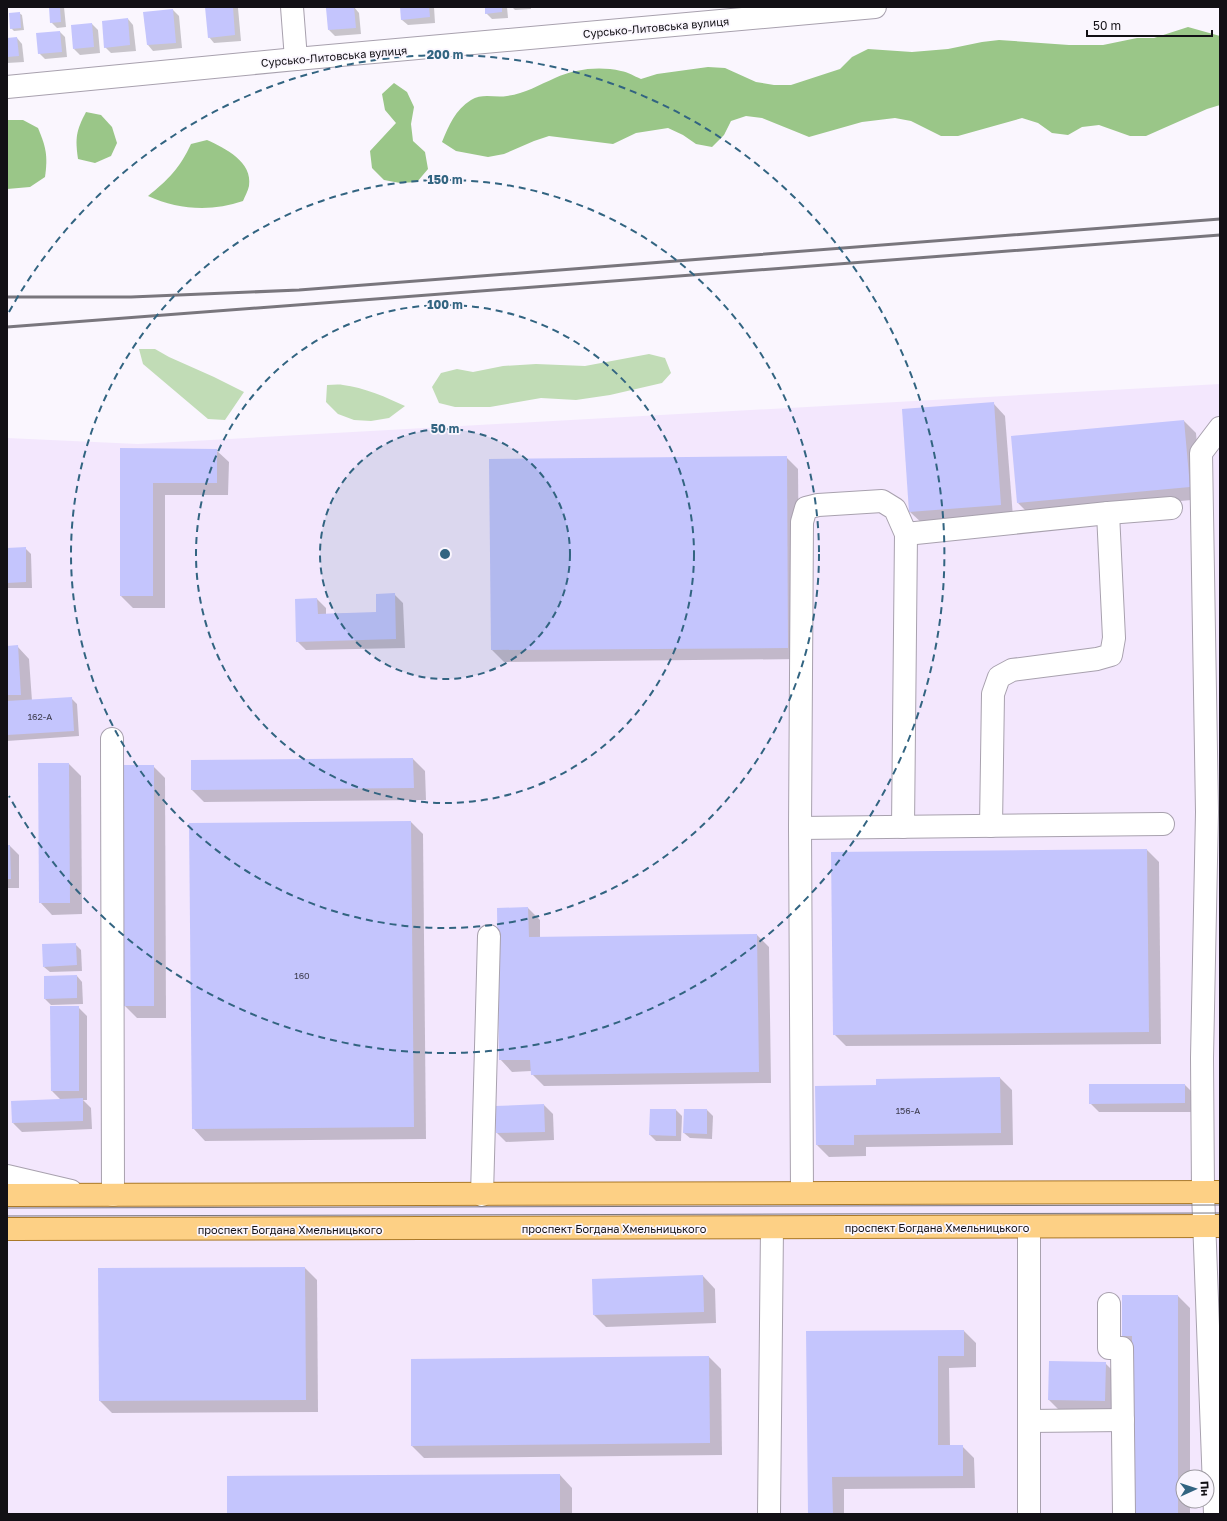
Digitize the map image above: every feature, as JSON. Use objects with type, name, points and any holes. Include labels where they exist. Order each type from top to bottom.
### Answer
[{"type":"main road","points":[[8,1179],[85,1195],[1212,1192]]},
{"type":"main road","name":"проспект Богдана Хмельницького","points":[[7,1229],[1212,1226]]},
{"type":"street","points":[[292,7],[296,59]]},
{"type":"street","name":"Сурсько-Литовська вулиця","points":[[7,87],[296,59],[875,7]]},
{"type":"street","points":[[1215,1514],[1211,1057],[1213,812],[1212,601],[1200,453],[1218,435]]},
{"type":"street","points":[[802,1193],[800,828],[802,522],[806,508],[818,505],[882,501],[895,509],[906,534],[903,827]]},
{"type":"street","points":[[906,534],[1108,513],[1172,508]]},
{"type":"street","points":[[991,826],[993,694],[999,677],[1012,670],[1097,659],[1110,655],[1114,638],[1108,513]]},
{"type":"street","points":[[112,739],[113,1195]]},
{"type":"street","points":[[800,828],[1163,824]]},
{"type":"street","points":[[482,1195],[488,936]]},
{"type":"street","points":[[1029,1226],[1029,1514]]},
{"type":"street","points":[[769,1514],[772,1228]]},
{"type":"street","points":[[1109,1304],[1109,1348],[1122,1348],[1124,1514]]},
{"type":"street","points":[[1029,1421],[1123,1420]]},
{"type":"shaded area","points":[[1220,384],[1220,1514],[7,1514],[7,438],[138,444]]},
{"type":"green space","points":[[1188,27],[1220,36],[1220,105],[1207,109],[1146,136],[1130,136],[1099,125],[1082,127],[1068,135],[1052,133],[1038,123],[1022,118],[958,136],[941,136],[911,121],[895,118],[862,122],[809,137],[762,118],[746,116],[731,121],[724,135],[712,147],[696,144],[683,135],[668,128],[636,133],[613,144],[549,136],[504,154],[488,157],[456,151],[442,142],[457,113],[471,100],[480,97],[513,95],[571,72],[587,69],[613,69],[626,72],[641,79],[657,74],[708,67],[725,68],[756,82],[774,85],[791,85],[840,69],[852,57],[868,49],[912,52],[948,49],[999,40],[1069,45],[1103,45],[1137,38],[1154,38]]},
{"type":"green space","points":[[394,83],[407,92],[414,107],[411,124],[413,141],[425,152],[428,169],[417,182],[400,183],[384,180],[372,168],[370,151],[396,123],[385,110],[382,94]]},
{"type":"green space","points":[[86,112],[101,115],[112,127],[117,143],[111,156],[95,163],[78,159],[77,135],[80,124]]},
{"type":"green space","points":[[7,120],[23,120],[38,128],[43,141],[46,152],[45,177],[30,187],[7,189]]},
{"type":"green space","points":[[207,140],[222,147],[236,157],[247,170],[249,186],[243,201],[219,207],[195,208],[183,207],[159,201],[148,196],[178,167],[191,144]]},
{"type":"green space","points":[[139,349],[155,349],[244,392],[225,420],[208,419],[143,364]]},
{"type":"green space","points":[[649,354],[665,358],[671,373],[662,383],[610,395],[576,400],[541,398],[490,407],[455,407],[439,403],[432,387],[441,373],[457,369],[473,372],[503,366],[536,364],[585,366]]},
{"type":"green space","points":[[327,385],[351,386],[367,390],[405,406],[389,418],[371,421],[354,420],[338,414],[326,402]]},
{"type":"building","points":[[49,7],[60,7],[61,22],[50,23]]},
{"type":"building","points":[[205,7],[233,7],[235,35],[208,38]]},
{"type":"building","points":[[354,7],[356,28],[328,30],[326,8]]},
{"type":"building","points":[[400,7],[429,7],[430,17],[401,20]]},
{"type":"building","points":[[485,7],[502,7],[502,12],[485,14]]},
{"type":"building","points":[[173,9],[176,43],[147,45],[143,12]]},
{"type":"building","points":[[20,12],[21,28],[10,29],[9,13]]},
{"type":"building","points":[[128,18],[130,45],[104,48],[102,21]]},
{"type":"building","points":[[92,23],[94,47],[73,49],[71,25]]},
{"type":"building","points":[[60,31],[62,52],[38,54],[36,33]]},
{"type":"building","points":[[17,37],[19,56],[7,57],[7,38]]},
{"type":"building","points":[[994,402],[1001,505],[909,512],[902,409]]},
{"type":"building","points":[[1184,420],[1190,487],[1017,503],[1011,436]]},
{"type":"building","points":[[120,448],[217,449],[217,483],[153,483],[153,596],[120,596]]},
{"type":"building","points":[[787,456],[788,648],[491,650],[489,459]]},
{"type":"building","points":[[26,547],[26,582],[7,583],[7,548]]},
{"type":"building","points":[[395,593],[396,639],[296,642],[295,599],[317,598],[318,614],[376,612],[376,594]]},
{"type":"building","points":[[18,645],[21,695],[7,695],[7,646]]},
{"type":"building","points":[[72,697],[74,731],[7,735],[7,701]]},
{"type":"building","points":[[413,758],[414,788],[191,790],[191,760]]},
{"type":"building","points":[[38,763],[69,763],[70,903],[39,903]]},
{"type":"building","points":[[124,765],[154,765],[154,1006],[124,1006]]},
{"type":"building","points":[[411,821],[414,1127],[192,1129],[189,823]]},
{"type":"building","points":[[7,845],[10,845],[11,879],[7,879]]},
{"type":"building","points":[[1147,849],[1149,1032],[833,1035],[831,852]]},
{"type":"building","points":[[528,907],[529,937],[757,934],[759,1072],[531,1075],[530,1060],[499,1060],[497,908]]},
{"type":"building","points":[[76,943],[77,965],[43,967],[42,944]]},
{"type":"building","points":[[77,975],[77,998],[44,999],[44,976]]},
{"type":"building","points":[[50,1006],[79,1006],[79,1091],[51,1091]]},
{"type":"building","points":[[1000,1077],[1001,1133],[854,1135],[854,1145],[816,1145],[815,1086],[876,1085],[876,1079]]},
{"type":"building","points":[[1089,1084],[1185,1084],[1185,1103],[1089,1104]]},
{"type":"building","points":[[83,1098],[83,1121],[12,1123],[11,1101]]},
{"type":"building","points":[[544,1104],[545,1132],[496,1133],[495,1106]]},
{"type":"building","points":[[650,1109],[676,1109],[676,1136],[649,1135]]},
{"type":"building","points":[[684,1109],[707,1109],[707,1134],[683,1133]]},
{"type":"building","points":[[305,1267],[306,1400],[99,1401],[98,1268]]},
{"type":"building","points":[[703,1275],[704,1312],[593,1315],[592,1279]]},
{"type":"building","points":[[1122,1295],[1178,1295],[1178,1469],[1175,1469],[1175,1509],[1178,1509],[1178,1514],[1132,1514],[1132,1336],[1122,1336]]},
{"type":"building","points":[[964,1330],[964,1356],[938,1356],[938,1445],[963,1445],[963,1476],[832,1477],[833,1514],[808,1514],[806,1331]]},
{"type":"building","points":[[709,1356],[710,1443],[411,1446],[411,1359]]},
{"type":"building","points":[[1049,1361],[1106,1362],[1105,1401],[1048,1400]]},
{"type":"building","points":[[560,1474],[560,1514],[227,1514],[227,1476]]},
{"type":"tram line","points":[[7,1208],[1220,1205]]},
{"type":"tram line","points":[[7,1216],[1220,1213]]},
{"type":"railway","points":[[7,297],[131,297],[299,290],[1220,219]]},
{"type":"railway","points":[[7,327],[1220,235]]}]
